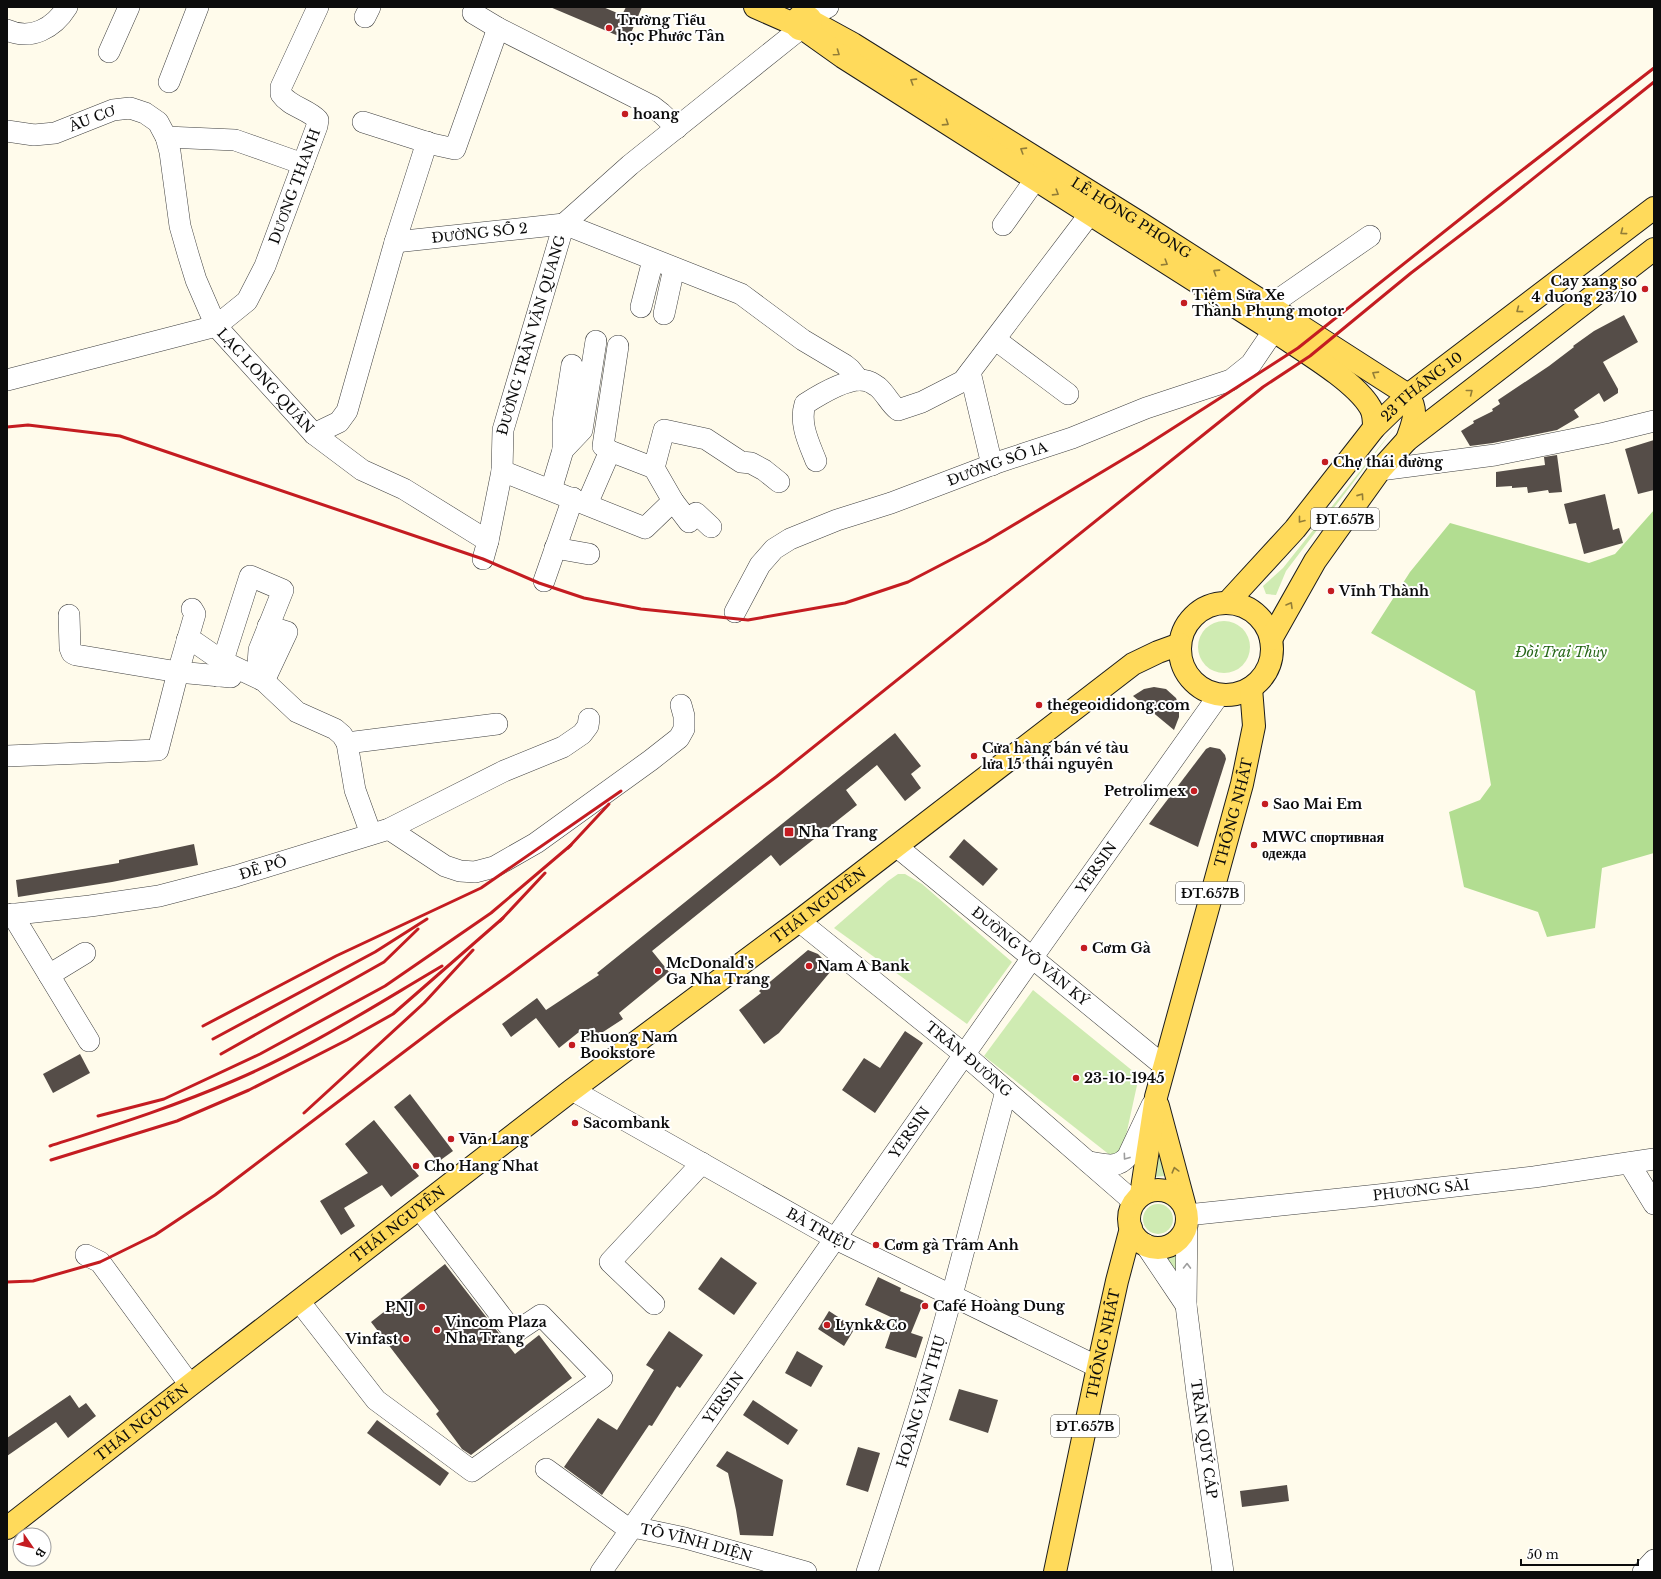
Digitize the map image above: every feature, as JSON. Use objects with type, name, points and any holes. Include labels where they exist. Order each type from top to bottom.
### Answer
[{"type":"main road","name":"LÊ HỒNG PHONG","points":[[755,7],[806,19],[843,57],[1089,215],[1275,318],[1408,395]]},
{"type":"main road","name":"LÊ HỒNG PHONG","points":[[779,7],[806,19],[853,44],[1275,318],[1362,396],[1371,408],[1374,417],[1374,428]]},
{"type":"main road","name":"23 THÁNG 10","points":[[1227,603],[1295,529],[1374,428],[1408,395],[1654,208]]},
{"type":"main road","name":"ĐT.657B","points":[[1271,639],[1315,561],[1380,470],[1407,440],[1654,249]]},
{"type":"main road","points":[[1407,440],[1415,413],[1414,404],[1408,395]]},
{"type":"main road","points":[[1180,644],[1183,634],[1194,617],[1209,607],[1227,603]]},
{"type":"main road","name":"ĐT.657B","points":[[1180,644],[1182,664],[1192,681],[1209,692],[1219,695],[1241,693],[1260,681],[1266,672],[1272,650],[1271,639],[1267,628],[1261,619],[1253,612],[1240,606],[1227,603]]},
{"type":"main road","name":"THÁI NGUYÊN","points":[[7,1528],[572,1090],[799,921],[1133,664],[1158,652],[1180,644]]},
{"type":"main road","name":"THỐNG NHẤT","points":[[1156,1097],[1186,1211],[1185,1230],[1176,1241],[1161,1248],[1152,1247],[1138,1236],[1130,1215],[1138,1199],[1156,1097],[1164,1066],[1242,784],[1254,726],[1251,688]]},
{"type":"main road","points":[[1138,1199],[1153,1190],[1167,1190],[1175,1194],[1181,1201],[1186,1211]]},
{"type":"main road","name":"THỐNG NHẤT","points":[[1056,1572],[1117,1281],[1138,1236]]},
{"type":"street","points":[[7,30],[24,34],[35,33],[56,22],[67,7]]},
{"type":"street","points":[[109,52],[129,7]]},
{"type":"street","points":[[169,82],[198,7]]},
{"type":"street","name":"DƯƠNG THANH","points":[[216,326],[246,301],[265,266],[317,126],[318,120],[314,115],[284,100],[281,94],[282,87],[318,7]]},
{"type":"street","points":[[473,13],[498,28],[652,106],[677,128]]},
{"type":"street","name":"ĐƯỜNG TRẦN VĂN QUANG","points":[[314,434],[362,470],[404,490],[486,550],[502,471],[503,430],[564,224],[630,165],[677,128],[806,19]]},
{"type":"street","points":[[364,122],[426,142],[455,149],[498,28]]},
{"type":"street","name":"ÂU CƠ","points":[[7,132],[34,135],[55,132],[113,110],[130,108],[145,113],[158,122],[166,137]]},
{"type":"street","points":[[216,326],[196,280],[180,226],[166,137],[235,140],[303,164]]},
{"type":"street","name":"LẠC LONG QUÂN","points":[[7,380],[216,326],[314,434],[339,422],[347,410],[395,242],[426,142]]},
{"type":"street","points":[[1003,225],[1035,180]]},
{"type":"street","points":[[816,462],[803,422],[803,411],[805,404],[829,390],[859,380],[867,381],[880,389],[892,406],[898,410],[922,402],[963,381],[996,340],[1089,215]]},
{"type":"street","points":[[564,224],[741,294],[803,340],[845,365],[859,380]]},
{"type":"street","name":"ĐƯỜNG SỐ 2","points":[[395,242],[564,224]]},
{"type":"street","points":[[1275,318],[1370,236]]},
{"type":"street","points":[[641,307],[653,260]]},
{"type":"street","points":[[664,314],[674,268]]},
{"type":"street","name":"ĐƯỜNG SỐ 1A","points":[[735,612],[760,565],[774,549],[790,539],[837,520],[891,503],[992,465],[1072,438],[1158,404],[1232,380],[1251,364],[1275,318]]},
{"type":"street","points":[[996,340],[1068,394]]},
{"type":"street","points":[[564,450],[582,430],[596,342]]},
{"type":"street","points":[[618,346],[603,446],[610,451],[654,468],[673,501],[689,522],[696,513],[711,527]]},
{"type":"street","points":[[551,490],[564,450],[563,422],[572,365]]},
{"type":"street","points":[[970,372],[992,465]]},
{"type":"street","points":[[1380,470],[1495,455],[1606,433],[1654,420]]},
{"type":"street","points":[[654,468],[664,430],[706,439],[741,462],[751,463],[764,470],[779,482]]},
{"type":"street","points":[[544,581],[556,548],[580,501],[610,451]]},
{"type":"street","points":[[502,471],[645,528],[673,501]]},
{"type":"street","points":[[556,548],[589,554]]},
{"type":"street","points":[[220,668],[250,576],[283,590],[259,650],[258,665],[264,680],[297,712],[335,729],[347,743],[354,790],[380,831],[445,866],[460,871],[475,872],[494,866],[536,843],[651,760],[679,738],[684,729],[684,716],[681,705]]},
{"type":"street","points":[[7,756],[158,750],[195,614],[192,609]]},
{"type":"street","points":[[69,615],[70,648],[72,653],[76,655],[178,672],[220,668],[264,680]]},
{"type":"street","points":[[187,640],[196,643],[220,668]]},
{"type":"street","name":"YERSIN","points":[[601,1572],[1032,958],[1219,695]]},
{"type":"street","name":"ĐỀ PÔ","points":[[9,914],[90,906],[158,896],[236,876],[380,831],[504,771],[563,747],[582,734],[588,726],[588,718]]},
{"type":"street","points":[[347,743],[497,724]]},
{"type":"street","name":"ĐƯỜNG VÕ VĂN KÝ","points":[[896,846],[1164,1066]]},
{"type":"street","points":[[9,914],[49,975],[89,1041]]},
{"type":"street","name":"TRẦN ĐƯỜNG","points":[[799,921],[965,1054],[1088,1162],[1138,1199]]},
{"type":"street","points":[[49,975],[85,953]]},
{"type":"street","name":"BÀ TRIỆU","points":[[572,1090],[836,1239],[1098,1367]]},
{"type":"street","name":"HOÀNG VĂN THỤ","points":[[867,1572],[899,1477],[952,1296],[1006,1090]]},
{"type":"street","points":[[1088,1162],[1116,1165],[1123,1162],[1128,1156],[1156,1097]]},
{"type":"street","name":"PHƯƠNG SÀI","points":[[1186,1211],[1534,1177],[1654,1159]]},
{"type":"street","points":[[654,1304],[610,1262],[702,1163]]},
{"type":"street","points":[[1629,1163],[1654,1204]]},
{"type":"street","points":[[299,1301],[376,1400],[472,1471],[602,1378],[541,1315],[514,1333],[419,1208]]},
{"type":"street","name":"TRẦN QUÝ CÁP","points":[[1186,1211],[1186,1305],[1223,1572]]},
{"type":"street","name":"TRẦN QUÝ CÁP","points":[[1138,1236],[1186,1305]]},
{"type":"street","points":[[86,1255],[100,1262],[190,1385]]},
{"type":"street","points":[[546,1470],[631,1528]]},
{"type":"street","name":"TÔ VĨNH DIỆN","points":[[631,1528],[685,1538],[806,1572]]},
{"type":"street","points":[[1643,1572],[1654,1560]]},
{"type":"green space","points":[[1396,426],[1286,571],[1276,595],[1266,594],[1263,586],[1283,568]]},
{"type":"green space","name":"Đồi Trại Thủy","points":[[1654,510],[1654,853],[1602,868],[1595,928],[1547,937],[1538,912],[1464,887],[1449,812],[1480,800],[1491,785],[1475,691],[1371,633],[1410,572],[1450,523],[1589,563],[1615,554]]},
{"type":"green space","points":[[1219,621],[1229,621],[1238,625],[1246,633],[1250,642],[1250,652],[1246,661],[1238,669],[1229,673],[1219,673],[1210,669],[1202,661],[1198,652],[1198,642],[1202,633],[1210,625]]},
{"type":"green space","points":[[898,874],[905,874],[922,884],[1012,962],[967,1024],[834,928]]},
{"type":"green space","points":[[1033,990],[1139,1076],[1120,1163],[984,1056]]},
{"type":"green space","points":[[1158,1141],[1166,1176],[1152,1177]]},
{"type":"green space","points":[[1158,1204],[1169,1208],[1173,1219],[1169,1230],[1158,1234],[1147,1230],[1143,1219],[1147,1208]]},
{"type":"green space","points":[[1176,1254],[1179,1284],[1162,1259]]},
{"type":"building","name":"Trường Tiểu học Phước Tân","points":[[550,7],[603,7],[622,15],[626,7],[642,7],[628,40]]},
{"type":"building","points":[[1624,315],[1638,342],[1603,362],[1618,389],[1618,393],[1604,402],[1599,393],[1574,410],[1579,417],[1557,430],[1493,443],[1470,446],[1461,431],[1474,423],[1473,421],[1493,411],[1492,409],[1500,404],[1498,400],[1549,366],[1594,331]]},
{"type":"building","points":[[1654,440],[1654,490],[1638,494],[1625,449]]},
{"type":"building","points":[[1557,455],[1562,492],[1549,493],[1548,490],[1528,493],[1527,487],[1496,487],[1496,472],[1545,465],[1544,457]]},
{"type":"building","points":[[1605,494],[1613,530],[1619,528],[1623,543],[1584,554],[1576,523],[1569,524],[1564,504]]},
{"type":"building","points":[[1154,687],[1166,689],[1176,698],[1179,706],[1179,717],[1174,730],[1133,696],[1144,689]]},
{"type":"building","points":[[895,733],[921,766],[911,774],[921,788],[905,801],[877,765],[846,790],[857,805],[780,866],[771,855],[652,951],[669,972],[619,1013],[623,1019],[586,1043],[579,1032],[559,1048],[536,1018],[511,1037],[502,1024],[537,998],[546,1010],[599,975],[597,973]]},
{"type":"building","name":"Petrolimex","points":[[1210,747],[1220,749],[1225,755],[1226,759],[1198,847],[1149,824],[1206,749]]},
{"type":"building","points":[[964,839],[998,869],[983,886],[949,857]]},
{"type":"building","points":[[194,844],[198,865],[112,882],[18,897],[16,880],[119,863],[119,860]]},
{"type":"building","points":[[808,950],[818,954],[825,961],[831,971],[779,1033],[764,1044],[739,1010],[761,993],[759,991]]},
{"type":"building","points":[[905,1031],[923,1043],[875,1113],[842,1090],[864,1058],[880,1068]]},
{"type":"building","points":[[80,1054],[90,1073],[53,1093],[43,1074]]},
{"type":"building","points":[[410,1094],[453,1151],[438,1162],[394,1107]]},
{"type":"building","points":[[374,1120],[419,1176],[391,1197],[382,1185],[344,1208],[355,1226],[341,1235],[320,1201],[368,1173],[345,1144]]},
{"type":"building","points":[[721,1257],[757,1283],[734,1315],[698,1289]]},
{"type":"building","points":[[445,1264],[515,1354],[539,1335],[572,1378],[471,1455],[462,1449],[436,1414],[439,1411],[371,1322]]},
{"type":"building","points":[[878,1277],[901,1288],[900,1291],[924,1301],[911,1333],[923,1337],[916,1358],[885,1348],[895,1319],[865,1305]]},
{"type":"building","points":[[829,1311],[855,1328],[844,1346],[818,1329]]},
{"type":"building","points":[[669,1331],[703,1355],[680,1388],[677,1386],[652,1426],[649,1425],[602,1495],[564,1467],[598,1418],[617,1430],[654,1370],[646,1365]]},
{"type":"building","points":[[797,1351],[823,1366],[811,1387],[785,1373]]},
{"type":"building","points":[[959,1389],[998,1400],[988,1433],[949,1420]]},
{"type":"building","points":[[70,1395],[79,1408],[86,1403],[96,1416],[68,1438],[56,1422],[7,1456],[7,1438]]},
{"type":"building","points":[[753,1400],[798,1430],[788,1445],[743,1415]]},
{"type":"building","points":[[377,1420],[449,1473],[440,1486],[367,1433]]},
{"type":"building","points":[[858,1447],[880,1453],[868,1492],[846,1485]]},
{"type":"building","points":[[727,1451],[783,1480],[773,1536],[740,1535],[728,1473],[716,1466]]},
{"type":"building","points":[[1287,1485],[1289,1501],[1242,1507],[1240,1491]]},
{"type":"railway","points":[[7,427],[28,425],[120,436],[483,559],[539,583],[584,598],[641,609],[748,620],[845,603],[908,582],[985,542],[1142,448],[1298,348],[1494,192],[1654,68]]},
{"type":"railway","points":[[7,1282],[33,1281],[100,1262],[155,1235],[215,1195],[450,1017],[505,978],[776,777],[1263,387],[1310,356],[1411,273],[1500,205],[1654,82]]},
{"type":"railway","points":[[203,1026],[336,956],[481,888],[621,791]]},
{"type":"railway","points":[[568,848],[609,804]]},
{"type":"railway","points":[[98,1116],[164,1099],[260,1054],[385,986],[491,913],[571,845]]},
{"type":"railway","points":[[500,921],[545,873]]},
{"type":"railway","points":[[51,1160],[177,1121],[249,1090],[347,1040],[393,1014],[503,918]]},
{"type":"railway","points":[[213,1039],[375,952],[427,919]]},
{"type":"railway","points":[[221,1054],[384,962],[418,929]]},
{"type":"railway","points":[[304,1113],[424,1003],[473,950]]},
{"type":"railway","points":[[50,1146],[165,1108],[260,1069],[313,1042],[442,966]]},
{"type":"place","name":"Trường Tiểu học Phước Tân","points":[[609,28]]},
{"type":"place","name":"hoang","points":[[625,114]]},
{"type":"place","name":"Cay xang so 4 duong 23/10","points":[[1645,289]]},
{"type":"place","name":"Tiệm Sửa Xe Thành Phụng motor","points":[[1184,303]]},
{"type":"place","name":"Chợ thái đường","points":[[1325,462]]},
{"type":"place","name":"Vĩnh Thành","points":[[1331,591]]},
{"type":"place","name":"thegeoididong.com","points":[[1039,705]]},
{"type":"place","name":"Cửa hàng bán vé tàu lửa 15 thái nguyên","points":[[974,756]]},
{"type":"place","name":"Petrolimex","points":[[1194,791]]},
{"type":"place","name":"Sao Mai Em","points":[[1265,804]]},
{"type":"place","name":"Nha Trang","points":[[789,832]]},
{"type":"place","name":"MWC спортивная одежда","points":[[1254,845]]},
{"type":"place","name":"Cơm Gà","points":[[1084,948]]},
{"type":"place","name":"Nam A Bank","points":[[809,966]]},
{"type":"place","name":"McDonald's Ga Nha Trang","points":[[658,971]]},
{"type":"place","name":"Phuong Nam Bookstore","points":[[572,1045]]},
{"type":"place","name":"23-10-1945","points":[[1076,1078]]},
{"type":"place","name":"Sacombank","points":[[575,1123]]},
{"type":"place","name":"Văn Lang","points":[[451,1139]]},
{"type":"place","name":"Cho Hang Nhat","points":[[416,1166]]},
{"type":"place","name":"Cơm gà Trâm Anh","points":[[876,1245]]},
{"type":"place","name":"Café Hoàng Dung","points":[[925,1306]]},
{"type":"place","name":"PNJ","points":[[422,1307]]},
{"type":"place","name":"Lynk&Co","points":[[827,1325]]},
{"type":"place","name":"Vincom Plaza Nha Trang","points":[[437,1330]]},
{"type":"place","name":"Vinfast","points":[[406,1339]]}]
